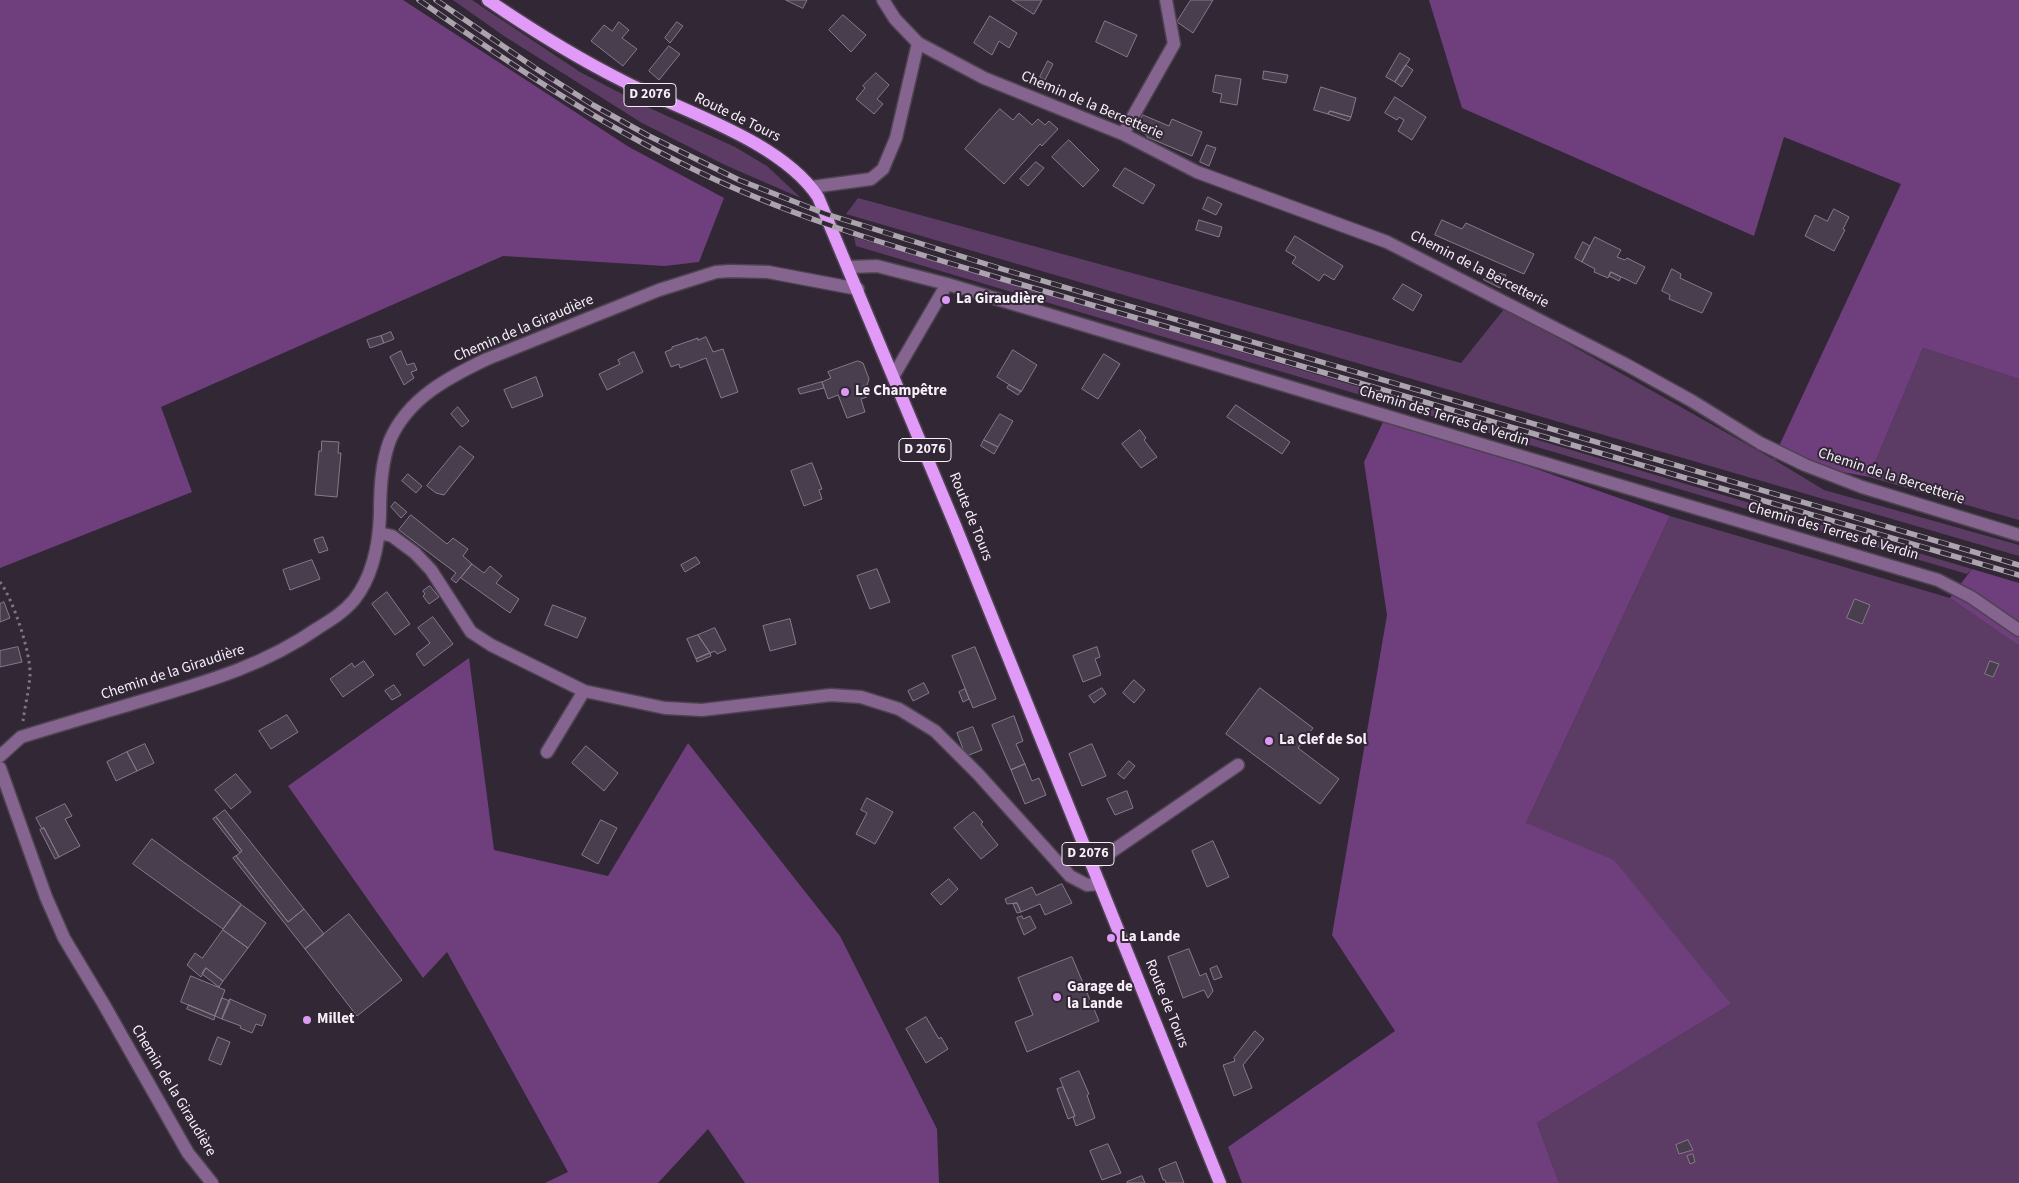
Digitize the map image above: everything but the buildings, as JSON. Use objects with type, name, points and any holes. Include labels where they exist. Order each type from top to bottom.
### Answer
[{"type":"main road","name":"Route de Tours","points":[[488,0],[580,59],[660,100],[759,145],[791,167],[812,187],[818,196],[894,375],[1220,1183]]},
{"type":"street","name":"Chemin de la Bercetterie","points":[[883,0],[895,19],[918,43],[984,78],[1123,134],[1197,172],[1352,228],[1413,254],[1627,365],[1760,443],[1790,458],[1862,487],[2019,535]]},
{"type":"street","points":[[1123,134],[1174,44],[1166,0]]},
{"type":"street","points":[[812,187],[871,179],[882,169],[896,138],[918,43]]},
{"type":"street","name":"Chemin des Terres de Verdin","points":[[849,267],[877,266],[947,284],[1938,580],[1970,596],[2019,630]]},
{"type":"street","name":"Chemin de la Giraudière","points":[[0,756],[21,737],[230,674],[289,648],[337,615],[355,598],[368,575],[379,533],[383,470],[390,440],[412,408],[440,384],[460,372],[487,359],[659,290],[716,272],[768,272],[858,289]]},
{"type":"street","points":[[894,375],[947,284]]},
{"type":"street","points":[[379,533],[392,536],[415,553],[431,570],[471,632],[491,645],[584,691],[665,708],[702,710],[831,695],[861,697],[899,709],[935,731],[978,774],[1070,876],[1087,885],[1100,884]]},
{"type":"street","points":[[547,752],[584,691]]},
{"type":"street","points":[[1092,865],[1238,765]]},
{"type":"street","name":"Chemin de la Giraudière","points":[[0,768],[46,898],[64,938],[188,1153],[212,1183]]},
{"type":"path","points":[[0,582],[21,628],[30,673],[21,737]]},
{"type":"shaded area","points":[[0,0],[403,0],[629,147],[724,198],[699,262],[665,266],[503,256],[161,407],[192,492],[0,568]]},
{"type":"shaded area","points":[[453,0],[472,0],[580,72],[643,105],[735,147],[767,166],[801,198],[725,165],[642,123],[504,36]]},
{"type":"shaded area","points":[[1429,0],[2019,0],[2019,379],[1923,348],[1869,477],[1773,459],[1901,184],[1784,137],[1754,236],[1462,108]]},
{"type":"shaded area","points":[[858,198],[1461,363],[1505,308],[1773,459],[1824,490],[2019,545],[2019,556],[846,214]]},
{"type":"shaded area","points":[[854,237],[1972,569],[1967,574],[856,246]]},
{"type":"shaded area","points":[[1923,348],[2019,379],[2019,520],[1869,477]]},
{"type":"shaded area","points":[[1386,416],[1670,516],[1526,823],[1614,860],[1731,1004],[1537,1123],[1559,1183],[1242,1183],[1228,1147],[1395,1031],[1332,935],[1387,615],[1364,462]]},
{"type":"shaded area","points":[[1670,516],[1950,598],[2019,646],[2019,1183],[1559,1183],[1537,1123],[1731,1004],[1526,823]]},
{"type":"shaded area","points":[[1972,569],[2019,583],[2019,646],[1950,598]]},
{"type":"shaded area","points":[[469,658],[494,850],[608,876],[688,743],[840,936],[937,1129],[939,1183],[745,1183],[708,1129],[658,1183],[545,1183],[568,1172],[447,952],[423,978],[288,786]]},
{"type":"railway","points":[[419,0],[553,90],[657,151],[767,202],[843,230],[999,278],[2019,575]]},
{"type":"railway","points":[[436,0],[538,70],[593,105],[647,135],[739,180],[826,214],[1002,269],[2019,565]]},
{"type":"place","name":"La Giraudière","points":[[946,300]]},
{"type":"place","name":"Le Champêtre","points":[[845,392]]},
{"type":"place","name":"La Clef de Sol","points":[[1269,741]]},
{"type":"place","name":"La Lande","points":[[1111,938]]},
{"type":"place","name":"Garage de la Lande","points":[[1057,997]]},
{"type":"place","name":"Millet","points":[[307,1020]]}]
